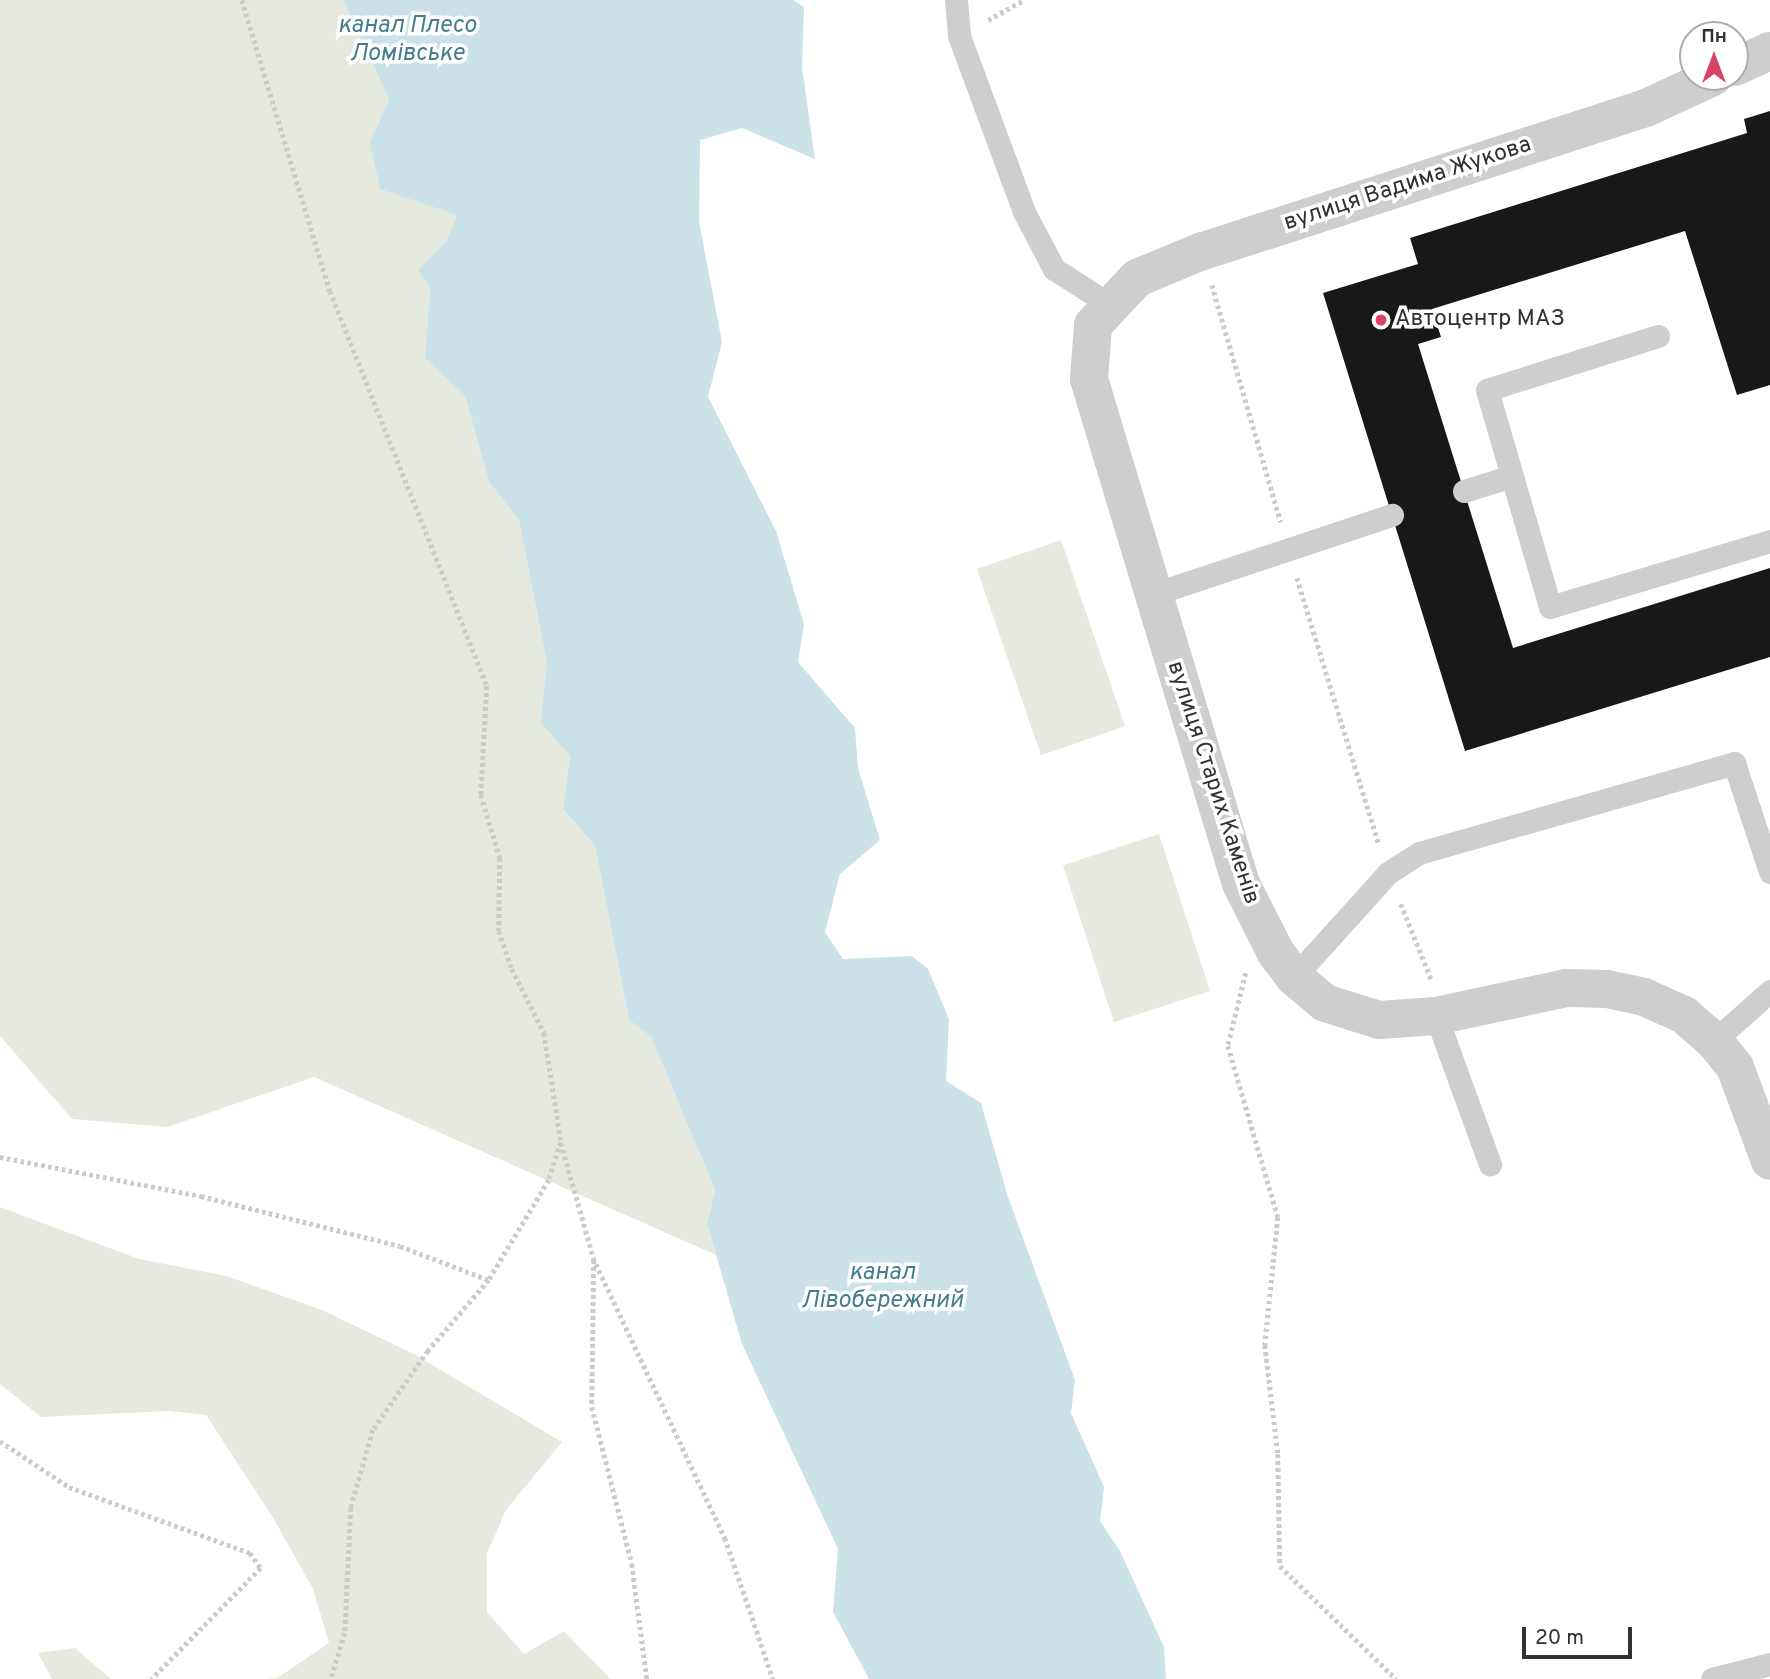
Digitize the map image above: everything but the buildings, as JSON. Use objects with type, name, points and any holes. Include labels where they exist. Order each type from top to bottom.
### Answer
[{"type":"street","points":[[1749,61],[1770,51]]},
{"type":"street","name":"вулиця Вадима Жукова","points":[[1109,304],[1137,278],[1202,251],[1646,108],[1683,91]]},
{"type":"street","name":"вулиця Старих Каменів","points":[[1109,304],[1093,326],[1089,379],[1151,595],[1241,884],[1258,922],[1294,976],[1325,1003],[1347,1013],[1379,1020],[1441,1015],[1525,994],[1607,989],[1644,997],[1684,1015],[1714,1041],[1735,1068],[1752,1101],[1770,1161]]},
{"type":"lane","points":[[956,0],[959,36],[1024,212],[1054,269],[1109,304]]},
{"type":"lane","points":[[1658,337],[1487,390],[1550,607],[1770,541]]},
{"type":"lane","points":[[1464,491],[1512,476]]},
{"type":"lane","points":[[1151,595],[1392,515]]},
{"type":"lane","points":[[1294,976],[1388,873],[1419,853],[1734,763],[1770,872]]},
{"type":"lane","points":[[1714,1041],[1770,991]]},
{"type":"lane","points":[[1441,1015],[1490,1164]]},
{"type":"lane","points":[[1712,1679],[1770,1664]]},
{"type":"path","points":[[242,0],[330,291],[487,686],[481,795],[500,858],[499,931],[512,969],[544,1033],[561,1142],[594,1260],[724,1538],[773,1679]]},
{"type":"path","points":[[959,36],[1024,0]]},
{"type":"path","points":[[1202,251],[1388,873],[1441,1015]]},
{"type":"path","points":[[1258,922],[1228,1045],[1278,1217],[1265,1345],[1278,1454],[1280,1566],[1396,1679]]},
{"type":"path","points":[[331,1679],[345,1633],[351,1508],[373,1430],[428,1351],[489,1280],[549,1180],[561,1142]]},
{"type":"path","points":[[0,1157],[201,1196],[387,1242],[489,1280]]},
{"type":"path","points":[[594,1260],[592,1407],[632,1564],[647,1679]]},
{"type":"path","points":[[0,1441],[69,1487],[250,1553],[261,1568],[152,1679]]},
{"type":"shaded area","points":[[0,0],[343,0],[389,99],[370,142],[457,215],[446,241],[418,270],[430,287],[425,358],[465,396],[489,482],[519,520],[547,664],[540,722],[570,756],[563,809],[595,846],[629,1020],[651,1037],[715,1190],[707,1224],[716,1255],[314,1077],[167,1127],[72,1119],[0,1036]]},
{"type":"shaded area","points":[[1061,540],[1125,726],[1041,755],[977,569]]},
{"type":"shaded area","points":[[1159,834],[1210,991],[1114,1022],[1063,865]]},
{"type":"shaded area","points":[[0,1207],[139,1259],[227,1276],[322,1310],[414,1354],[562,1442],[506,1510],[487,1554],[487,1612],[524,1654],[564,1631],[611,1679],[267,1679],[277,1678],[329,1643],[313,1589],[272,1516],[206,1415],[169,1411],[41,1417],[0,1384]]},
{"type":"shaded area","points":[[75,1648],[111,1679],[52,1679],[38,1653]]},
{"type":"water","name":"канал Лівобережний","points":[[343,0],[793,0],[804,7],[802,67],[815,159],[742,128],[700,140],[699,222],[722,342],[708,397],[776,531],[804,624],[798,662],[855,728],[858,768],[880,840],[840,874],[825,932],[843,959],[912,956],[928,969],[949,1019],[946,1081],[981,1103],[1008,1197],[1075,1380],[1071,1413],[1104,1487],[1100,1521],[1120,1551],[1164,1647],[1166,1679],[869,1679],[833,1612],[838,1549],[742,1344],[707,1224],[715,1190],[651,1037],[629,1020],[595,846],[563,809],[570,756],[540,722],[547,664],[519,520],[489,482],[465,396],[425,358],[430,287],[418,270],[446,241],[457,215],[380,189],[370,142],[389,99]]},
{"type":"place","name":"Автоцентр МАЗ","points":[[1381,320]]},
{"type":"water label","name":"канал Плесо Ломівське","points":[[407,41]]}]
